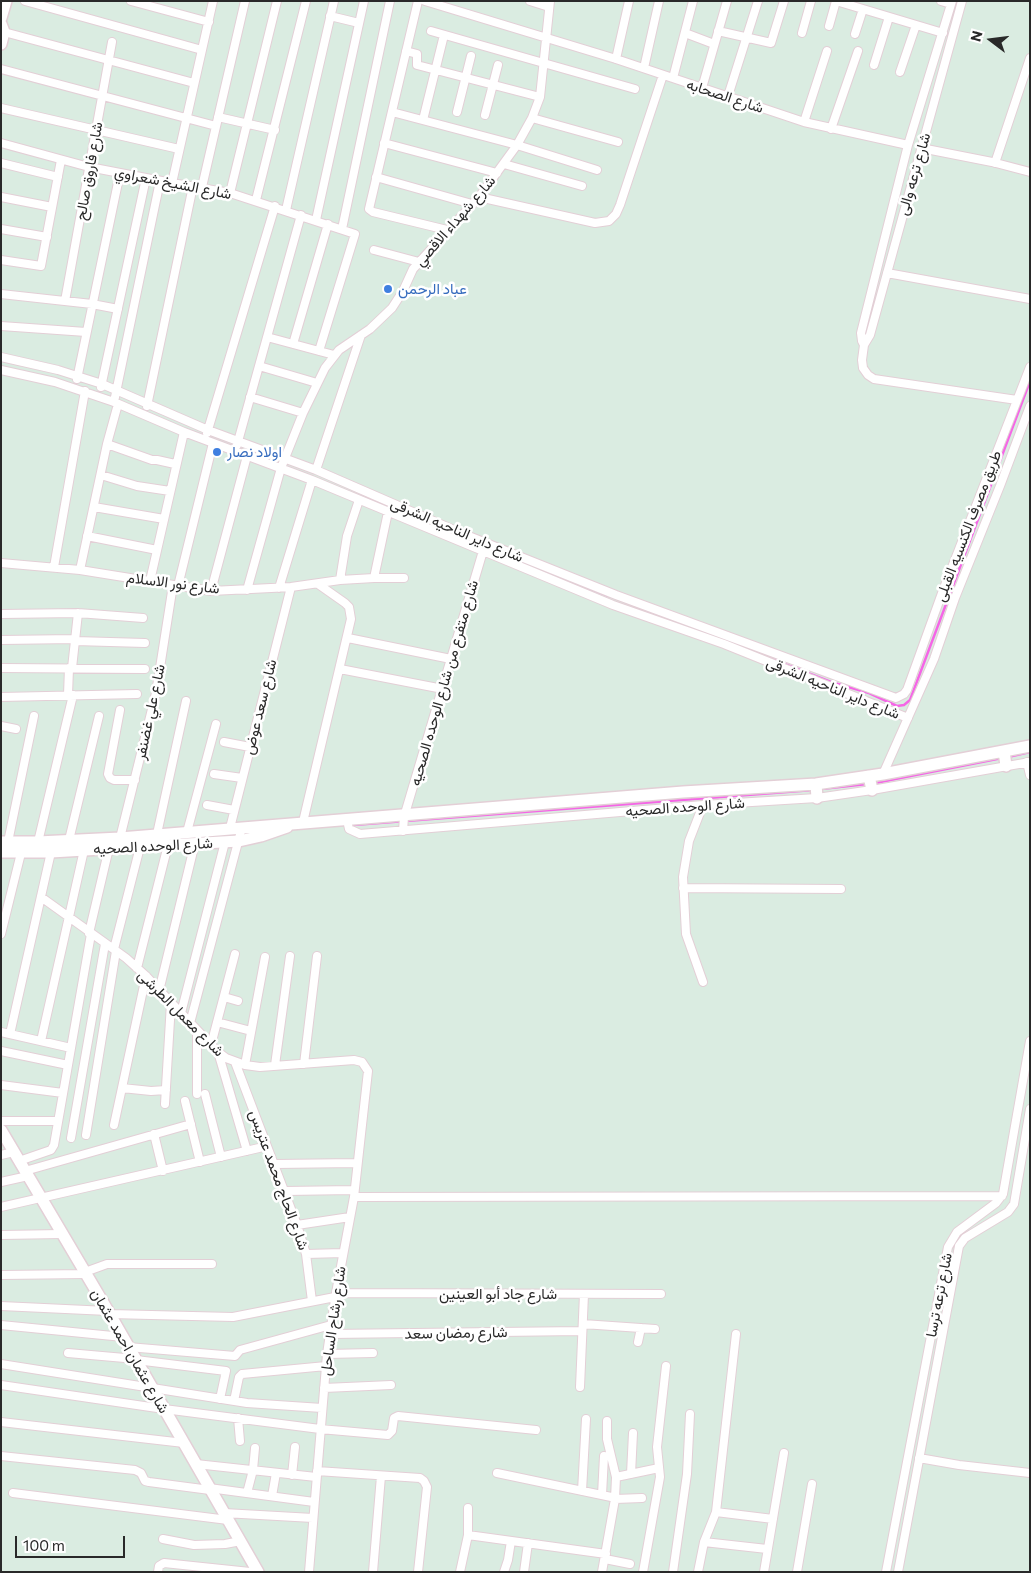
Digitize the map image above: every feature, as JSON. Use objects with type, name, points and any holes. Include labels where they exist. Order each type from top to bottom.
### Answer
[{"type":"street","points":[[1,18],[6,1]]},
{"type":"street","points":[[25,1],[202,50]]},
{"type":"street","points":[[131,1],[209,22]]},
{"type":"street","points":[[172,183],[214,1]]},
{"type":"street","points":[[145,415],[198,187],[216,126],[245,1]]},
{"type":"street","points":[[230,192],[277,1]]},
{"type":"street","points":[[256,200],[306,1]]},
{"type":"street","points":[[286,210],[334,1]]},
{"type":"street","points":[[316,220],[364,1]]},
{"type":"street","points":[[319,351],[356,236],[355,233],[342,229],[390,1]]},
{"type":"street","points":[[418,1],[369,207],[370,210],[447,230]]},
{"type":"street","name":"شارع الصحابه","points":[[425,1],[616,58],[804,122],[908,145]]},
{"type":"street","points":[[530,1],[549,4]]},
{"type":"street","points":[[616,58],[629,1]]},
{"type":"street","points":[[644,68],[659,1]]},
{"type":"street","points":[[674,78],[693,1]]},
{"type":"street","points":[[702,88],[726,1]]},
{"type":"street","points":[[728,96],[758,1]]},
{"type":"street","points":[[718,31],[771,43],[784,1]]},
{"type":"street","points":[[802,33],[811,1]]},
{"type":"street","points":[[829,26],[836,1],[943,33]]},
{"type":"street","points":[[941,1],[952,3]]},
{"type":"street","name":"شارع ترعه والى","points":[[962,1],[870,335],[864,344],[862,360],[864,368],[874,379],[1017,400]]},
{"type":"street","name":"شارع ترعه والى","points":[[864,344],[861,333],[908,145],[952,3]]},
{"type":"street","name":"شارع شهداء الاقصي","points":[[247,590],[284,458],[302,413],[317,383],[334,355],[378,323],[392,308],[403,290],[410,272],[479,197],[498,173],[532,118],[540,97],[549,4]]},
{"type":"street","points":[[855,34],[862,9]]},
{"type":"street","points":[[330,16],[359,23]]},
{"type":"street","points":[[874,65],[889,17]]},
{"type":"street","points":[[900,72],[916,25]]},
{"type":"street","points":[[1,44],[3,28],[194,83]]},
{"type":"street","points":[[430,31],[635,90]]},
{"type":"street","points":[[685,33],[714,44]]},
{"type":"street","points":[[423,120],[444,35]]},
{"type":"street","name":"شارع فاروق صالح","points":[[65,301],[112,42]]},
{"type":"street","points":[[406,51],[417,54],[417,65],[540,97]]},
{"type":"street","points":[[804,122],[827,51]]},
{"type":"street","points":[[831,129],[858,51]]},
{"type":"street","points":[[457,112],[471,56]]},
{"type":"street","points":[[995,163],[1030,58]]},
{"type":"street","points":[[485,115],[498,65]]},
{"type":"street","points":[[1,69],[216,126]]},
{"type":"street","points":[[479,197],[594,224],[609,221],[616,214],[620,205],[663,75]]},
{"type":"street","points":[[1,108],[180,149]]},
{"type":"street","points":[[392,112],[597,170]]},
{"type":"street","points":[[919,112],[931,114]]},
{"type":"street","points":[[218,117],[274,130]]},
{"type":"street","points":[[532,118],[618,142]]},
{"type":"street","name":"شارع الشيخ شعراوي","points":[[1,143],[89,167],[230,192],[342,229]]},
{"type":"street","points":[[384,143],[498,173]]},
{"type":"street","points":[[921,148],[1030,172]]},
{"type":"street","points":[[1,260],[41,266],[61,160]]},
{"type":"street","points":[[1,164],[58,177]]},
{"type":"street","points":[[504,164],[582,186]]},
{"type":"street","points":[[74,388],[120,173]]},
{"type":"street","points":[[376,177],[472,204]]},
{"type":"street","points":[[100,396],[146,178]]},
{"type":"street","points":[[80,570],[108,444],[116,403],[116,390],[160,181]]},
{"type":"street","points":[[1,197],[52,207]]},
{"type":"street","name":"شارع علي غضنفر","points":[[86,1135],[130,842],[135,780],[156,693],[176,585],[209,441],[208,430],[275,206]]},
{"type":"street","points":[[235,451],[301,215]]},
{"type":"street","points":[[293,344],[328,224]]},
{"type":"street","points":[[1,229],[47,237]]},
{"type":"street","points":[[374,250],[419,262]]},
{"type":"street","points":[[886,273],[1030,299]]},
{"type":"street","points":[[1,294],[92,304],[118,309]]},
{"type":"street","points":[[1,326],[86,332]]},
{"type":"street","points":[[316,470],[362,335]]},
{"type":"street","points":[[267,337],[334,355]]},
{"type":"street","name":"شارع داير الناحيه الشرقى","points":[[1,357],[38,365],[102,384],[208,430],[316,470],[461,533],[616,595],[891,697],[896,698],[904,694],[908,685]]},
{"type":"street","points":[[259,366],[317,383]]},
{"type":"street","name":"طريق مصرف الكنسيه القبلى","points":[[908,685],[945,583],[1030,367]]},
{"type":"street","name":"شارع داير الناحيه الشرقى","points":[[1,370],[36,377],[100,396],[184,432],[312,480],[613,605],[724,644],[908,718]]},
{"type":"street","points":[[54,567],[85,392]]},
{"type":"street","points":[[250,397],[302,413]]},
{"type":"street","name":"طريق مصرف الكنسيه القبلى","points":[[883,774],[934,660],[955,598],[1030,406]]},
{"type":"street","points":[[150,581],[184,432]]},
{"type":"street","points":[[108,444],[152,460],[176,464]]},
{"type":"street","points":[[212,591],[247,456]]},
{"type":"street","points":[[101,475],[137,486],[170,491]]},
{"type":"street","points":[[279,588],[312,480]]},
{"type":"street","points":[[340,580],[347,536],[359,500]]},
{"type":"street","points":[[94,507],[164,519]]},
{"type":"street","points":[[374,578],[388,512]]},
{"type":"street","points":[[88,536],[157,550]]},
{"type":"street","name":"شارع متفرع من شارع الوحده الصحيه","points":[[404,821],[483,551]]},
{"type":"street","name":"شارع نور الاسلام","points":[[1,563],[80,570],[212,591],[291,587],[340,580],[404,578]]},
{"type":"street","points":[[303,822],[352,619],[349,607],[318,584]]},
{"type":"street","name":"شارع سعد عوض","points":[[230,828],[291,587]]},
{"type":"street","points":[[38,842],[71,695],[70,668],[78,613]]},
{"type":"street","points":[[3,614],[78,613],[143,618]]},
{"type":"street","points":[[348,638],[452,659]]},
{"type":"street","points":[[1,640],[75,640],[145,643]]},
{"type":"street","points":[[1,668],[145,669]]},
{"type":"street","points":[[340,669],[443,689]]},
{"type":"street","points":[[908,685],[920,690]]},
{"type":"street","points":[[1,696],[137,694]]},
{"type":"street","points":[[157,834],[186,701]]},
{"type":"street","points":[[120,710],[108,774],[114,780],[135,780]]},
{"type":"street","points":[[5,842],[34,716]]},
{"type":"street","points":[[69,840],[99,716]]},
{"type":"street","points":[[187,832],[216,724]]},
{"type":"street","points":[[1,726],[16,728]]},
{"type":"street","points":[[224,742],[250,747]]},
{"type":"street","name":"شارع الوحده الصحيه","points":[[5,842],[51,852],[109,848],[157,834],[303,822],[347,820],[404,821],[703,805],[870,783],[1005,758],[1030,746]]},
{"type":"street","name":"شارع الوحده الصحيه","points":[[870,783],[883,774],[1005,758],[1028,762]]},
{"type":"street","points":[[1028,762],[1030,775]]},
{"type":"street","points":[[214,774],[242,778]]},
{"type":"street","name":"شارع الوحده الصحيه","points":[[347,820],[349,829],[360,834],[404,821],[683,792],[816,791]]},
{"type":"street","points":[[207,805],[234,810]]},
{"type":"street","points":[[703,805],[687,851],[683,871],[686,934],[703,982]]},
{"type":"street","name":"شارع الوحده الصحيه","points":[[1,852],[38,842],[69,840],[168,845],[239,841],[303,822]]},
{"type":"street","points":[[190,1023],[242,827]]},
{"type":"street","points":[[181,1013],[225,842]]},
{"type":"street","points":[[159,990],[195,843]]},
{"type":"street","points":[[137,968],[168,845]]},
{"type":"street","points":[[1,934],[22,847]]},
{"type":"street","points":[[1,1155],[17,1156],[51,1150],[54,1145],[90,934],[109,848]]},
{"type":"street","points":[[41,1041],[84,850]]},
{"type":"street","points":[[51,852],[5,1033],[70,1048]]},
{"type":"street","points":[[683,888],[841,889]]},
{"type":"street","name":"شارع معمل الطرشى","points":[[41,897],[137,968],[218,1052],[235,1062],[244,1065],[275,1066],[358,1060],[364,1064],[368,1071]]},
{"type":"street","points":[[71,1138],[105,944]]},
{"type":"street","points":[[211,1045],[235,954]]},
{"type":"street","points":[[275,1066],[290,956]]},
{"type":"street","points":[[304,1064],[317,956]]},
{"type":"street","points":[[244,1065],[265,957]]},
{"type":"street","points":[[114,1125],[146,976]]},
{"type":"street","points":[[224,997],[238,1001]]},
{"type":"street","points":[[165,1104],[171,1003]]},
{"type":"street","points":[[217,1022],[251,1031]]},
{"type":"street","points":[[197,1030],[201,1094],[221,1157]]},
{"type":"street","points":[[285,1191],[354,1193],[1002,1196],[1030,1041]]},
{"type":"street","points":[[1,1051],[68,1065]]},
{"type":"street","points":[[218,1052],[247,1151]]},
{"type":"street","name":"شارع الحاج محمد عتريس","points":[[235,1062],[297,1225],[306,1254],[312,1301]]},
{"type":"street","name":"شارع رشاح الساحل","points":[[309,1572],[327,1354],[354,1193],[368,1071]]},
{"type":"street","points":[[1,1085],[63,1093]]},
{"type":"street","points":[[122,1088],[166,1090]]},
{"type":"street","points":[[185,1101],[200,1162]]},
{"type":"street","name":"شارع ترعه ترسا","points":[[898,1572],[959,1246],[965,1238],[1004,1215],[1014,1204],[1030,1109]]},
{"type":"street","points":[[1,1121],[58,1121]]},
{"type":"street","points":[[1,1182],[191,1124]]},
{"type":"street","name":"شارع عثمان احمد عثمان","points":[[1,1131],[126,1342],[258,1572]]},
{"type":"street","points":[[154,1134],[163,1171]]},
{"type":"street","points":[[1,1207],[260,1148]]},
{"type":"street","points":[[275,1164],[358,1163]]},
{"type":"street","name":"شارع ترعه ترسا","points":[[886,1572],[948,1247],[957,1232],[996,1203],[1002,1196]]},
{"type":"street","points":[[297,1225],[350,1216]]},
{"type":"street","points":[[970,1223],[975,1233]]},
{"type":"street","points":[[1,1235],[62,1234]]},
{"type":"street","points":[[306,1254],[343,1253]]},
{"type":"street","points":[[1,1275],[85,1273],[107,1264],[212,1264]]},
{"type":"street","points":[[580,1387],[584,1294]]},
{"type":"street","name":"شارع جاد أبو العينين","points":[[1,1306],[109,1313],[233,1317],[336,1295],[661,1294]]},
{"type":"street","points":[[1,1325],[235,1356],[240,1350],[331,1325]]},
{"type":"street","points":[[638,1342],[641,1328]]},
{"type":"street","name":"شارع رمضان سعد","points":[[330,1334],[655,1328]]},
{"type":"street","points":[[698,1572],[704,1542],[716,1512],[736,1334]]},
{"type":"street","points":[[68,1352],[225,1370],[220,1399]]},
{"type":"street","points":[[327,1354],[373,1353]]},
{"type":"street","points":[[1,1364],[234,1401],[322,1408]]},
{"type":"street","points":[[234,1401],[239,1377],[242,1374],[326,1366]]},
{"type":"street","points":[[642,1572],[660,1477],[657,1447],[666,1366]]},
{"type":"street","points":[[1,1385],[164,1409],[320,1429],[388,1435],[392,1432],[394,1418],[398,1416],[536,1430]]},
{"type":"street","points":[[324,1388],[390,1385]]},
{"type":"street","points":[[674,1572],[687,1474],[690,1414]]},
{"type":"street","points":[[238,1418],[240,1441]]},
{"type":"street","points":[[582,1491],[586,1419]]},
{"type":"street","points":[[1,1422],[184,1443]]},
{"type":"street","points":[[602,1572],[616,1498],[616,1476],[607,1439],[607,1422]]},
{"type":"street","points":[[631,1474],[633,1433]]},
{"type":"street","points":[[292,1475],[295,1447]]},
{"type":"street","points":[[248,1493],[255,1448]]},
{"type":"street","points":[[764,1572],[784,1453]]},
{"type":"street","points":[[1,1456],[136,1470],[141,1473],[145,1481],[149,1482],[314,1502]]},
{"type":"street","points":[[602,1495],[604,1456]]},
{"type":"street","points":[[919,1458],[959,1465],[1030,1473]]},
{"type":"street","points":[[196,1464],[292,1475],[316,1474],[420,1478],[426,1482],[427,1487],[418,1572]]},
{"type":"street","points":[[616,1476],[659,1468]]},
{"type":"street","points":[[272,1496],[276,1473]]},
{"type":"street","points":[[497,1473],[616,1498],[642,1498]]},
{"type":"street","points":[[373,1572],[381,1476]]},
{"type":"street","points":[[797,1572],[812,1484]]},
{"type":"street","points":[[13,1493],[226,1516],[313,1518]]},
{"type":"street","points":[[460,1572],[468,1535],[468,1508]]},
{"type":"street","points":[[898,1510],[909,1512]]},
{"type":"street","points":[[716,1512],[772,1519]]},
{"type":"street","points":[[468,1535],[605,1556],[630,1564]]},
{"type":"street","points":[[163,1539],[194,1545],[241,1542]]},
{"type":"street","points":[[504,1572],[511,1541]]},
{"type":"street","points":[[704,1542],[767,1549]]},
{"type":"street","points":[[524,1572],[528,1543]]},
{"type":"street","points":[[158,1572],[159,1566],[164,1563],[250,1572]]},
{"type":"waterway","points":[[658,615],[831,682],[869,693],[897,706],[904,705],[910,700],[1030,381]]},
{"type":"waterway","points":[[509,556],[609,596]]},
{"type":"waterway","points":[[1008,757],[1030,752]]},
{"type":"waterway","points":[[875,783],[1002,758]]},
{"type":"waterway","points":[[821,789],[867,784]]},
{"type":"waterway","points":[[353,825],[813,790]]},
{"type":"place","name":"عباد الرحمن","points":[[388,289]]},
{"type":"place","name":"اولاد نصار","points":[[217,452]]}]
